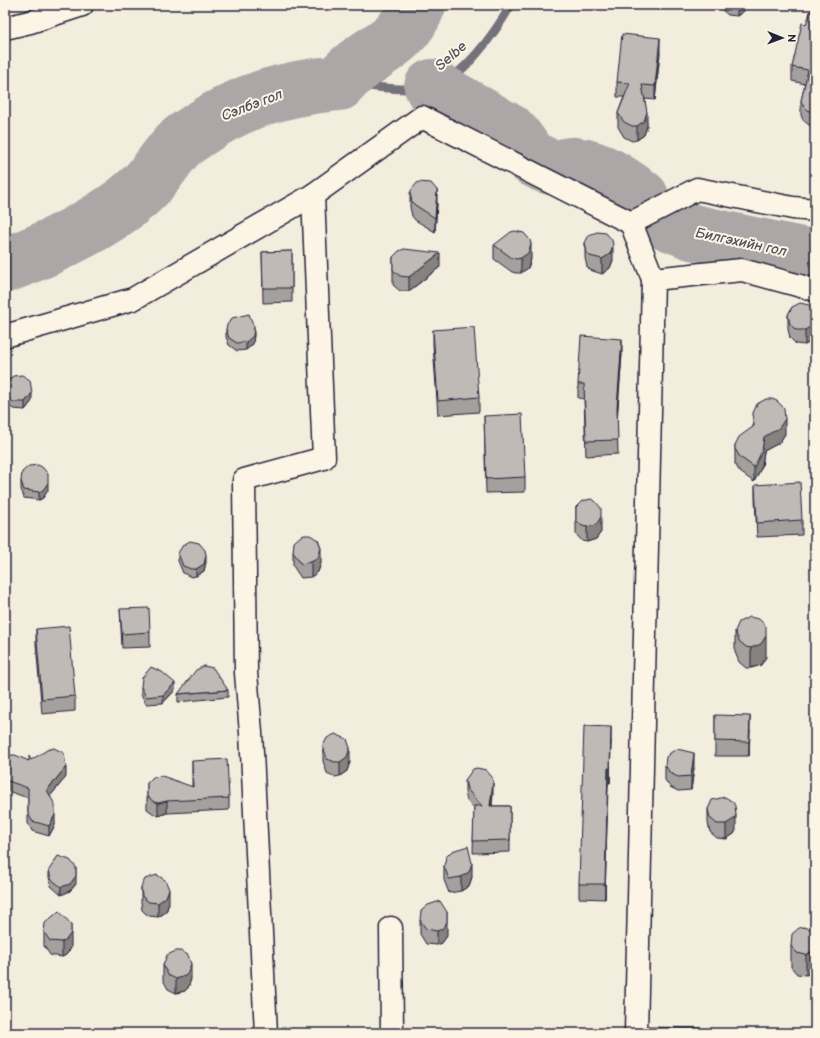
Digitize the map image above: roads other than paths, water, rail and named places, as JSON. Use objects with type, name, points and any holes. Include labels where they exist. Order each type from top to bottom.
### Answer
[{"type":"street","points":[[5,28],[30,22],[82,5]]},
{"type":"street","points":[[5,336],[133,299],[313,195],[422,117],[631,223],[653,279],[636,1033]]},
{"type":"street","points":[[631,223],[697,189],[793,208],[815,210]]},
{"type":"street","points":[[266,1033],[251,733],[246,673],[244,480],[324,458],[313,195]]},
{"type":"street","points":[[653,279],[742,270],[815,290]]},
{"type":"street","points":[[391,928],[392,1033]]},
{"type":"waterway","name":"Сэлбэ гол","points":[[5,265],[58,243],[95,223],[128,201],[147,184],[180,143],[216,119],[233,110],[266,97],[302,88],[339,83],[360,63],[393,40],[411,19],[418,5]]},
{"type":"waterway","name":"Selbe","points":[[339,83],[408,89],[431,87],[443,83],[466,65],[477,54],[497,28],[511,5]]},
{"type":"waterway","name":"Билгэхийн гол","points":[[432,87],[510,132],[525,152],[539,162],[555,168],[573,165],[602,172],[641,197]]},
{"type":"waterway","name":"Билгэхийн гол","points":[[669,223],[692,232],[815,258]]}]
